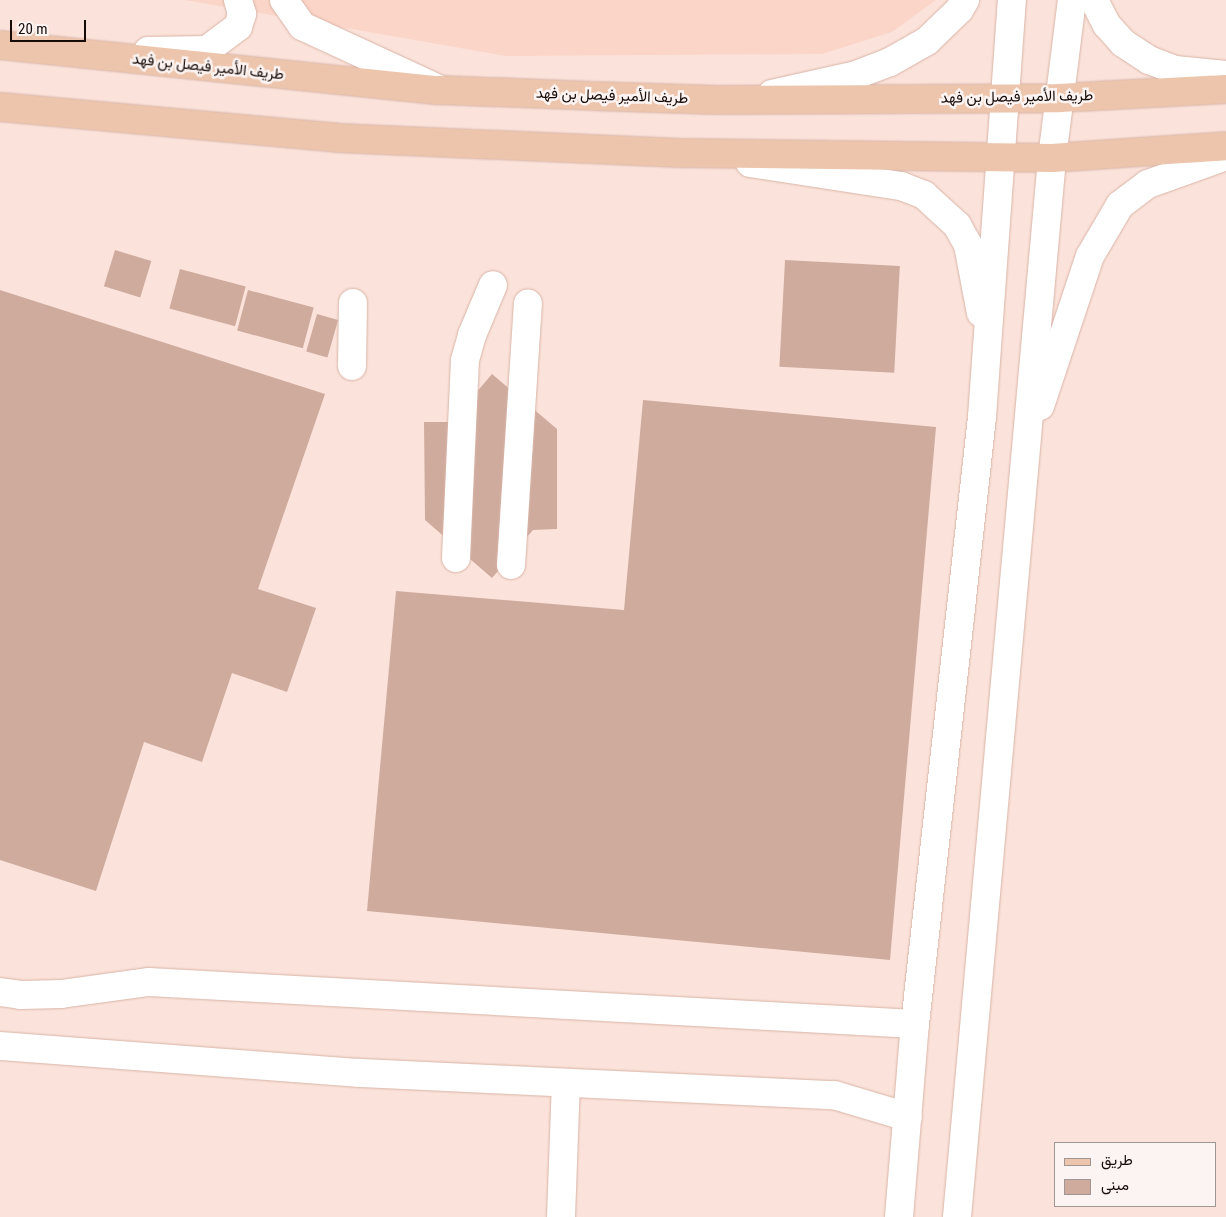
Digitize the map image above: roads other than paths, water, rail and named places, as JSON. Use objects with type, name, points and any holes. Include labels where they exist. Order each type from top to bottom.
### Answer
[{"type":"main road","name":"طريف الأمير فيصل بن فهد","points":[[0,45],[50,52],[439,90],[601,96],[750,99],[1059,98],[1226,89]]},
{"type":"main road","points":[[0,107],[338,138],[686,153],[1052,158],[1226,146]]},
{"type":"street","points":[[284,0],[302,26],[439,90]]},
{"type":"street","points":[[750,99],[856,75],[890,62],[927,42],[959,10],[965,0]]},
{"type":"street","points":[[899,1217],[915,1024],[981,427],[1012,0]]},
{"type":"street","points":[[957,1217],[1052,158],[1072,0]]},
{"type":"street","points":[[1094,0],[1107,25],[1123,43],[1149,60],[1175,70],[1226,75]]},
{"type":"street","points":[[50,52],[207,50],[238,27],[245,5]]},
{"type":"street","points":[[686,153],[901,186],[924,195],[957,225],[968,245],[987,346]]},
{"type":"street","points":[[1025,450],[1090,256],[1111,218],[1120,205],[1148,184],[1226,156]]},
{"type":"street","points":[[456,558],[466,360],[472,335],[493,285]]},
{"type":"street","points":[[352,366],[353,303]]},
{"type":"street","points":[[511,565],[528,304]]},
{"type":"street","points":[[0,992],[21,995],[61,994],[149,982],[915,1024]]},
{"type":"street","points":[[0,1046],[360,1073],[834,1095],[908,1117]]},
{"type":"street","points":[[561,1217],[566,1083]]}]
